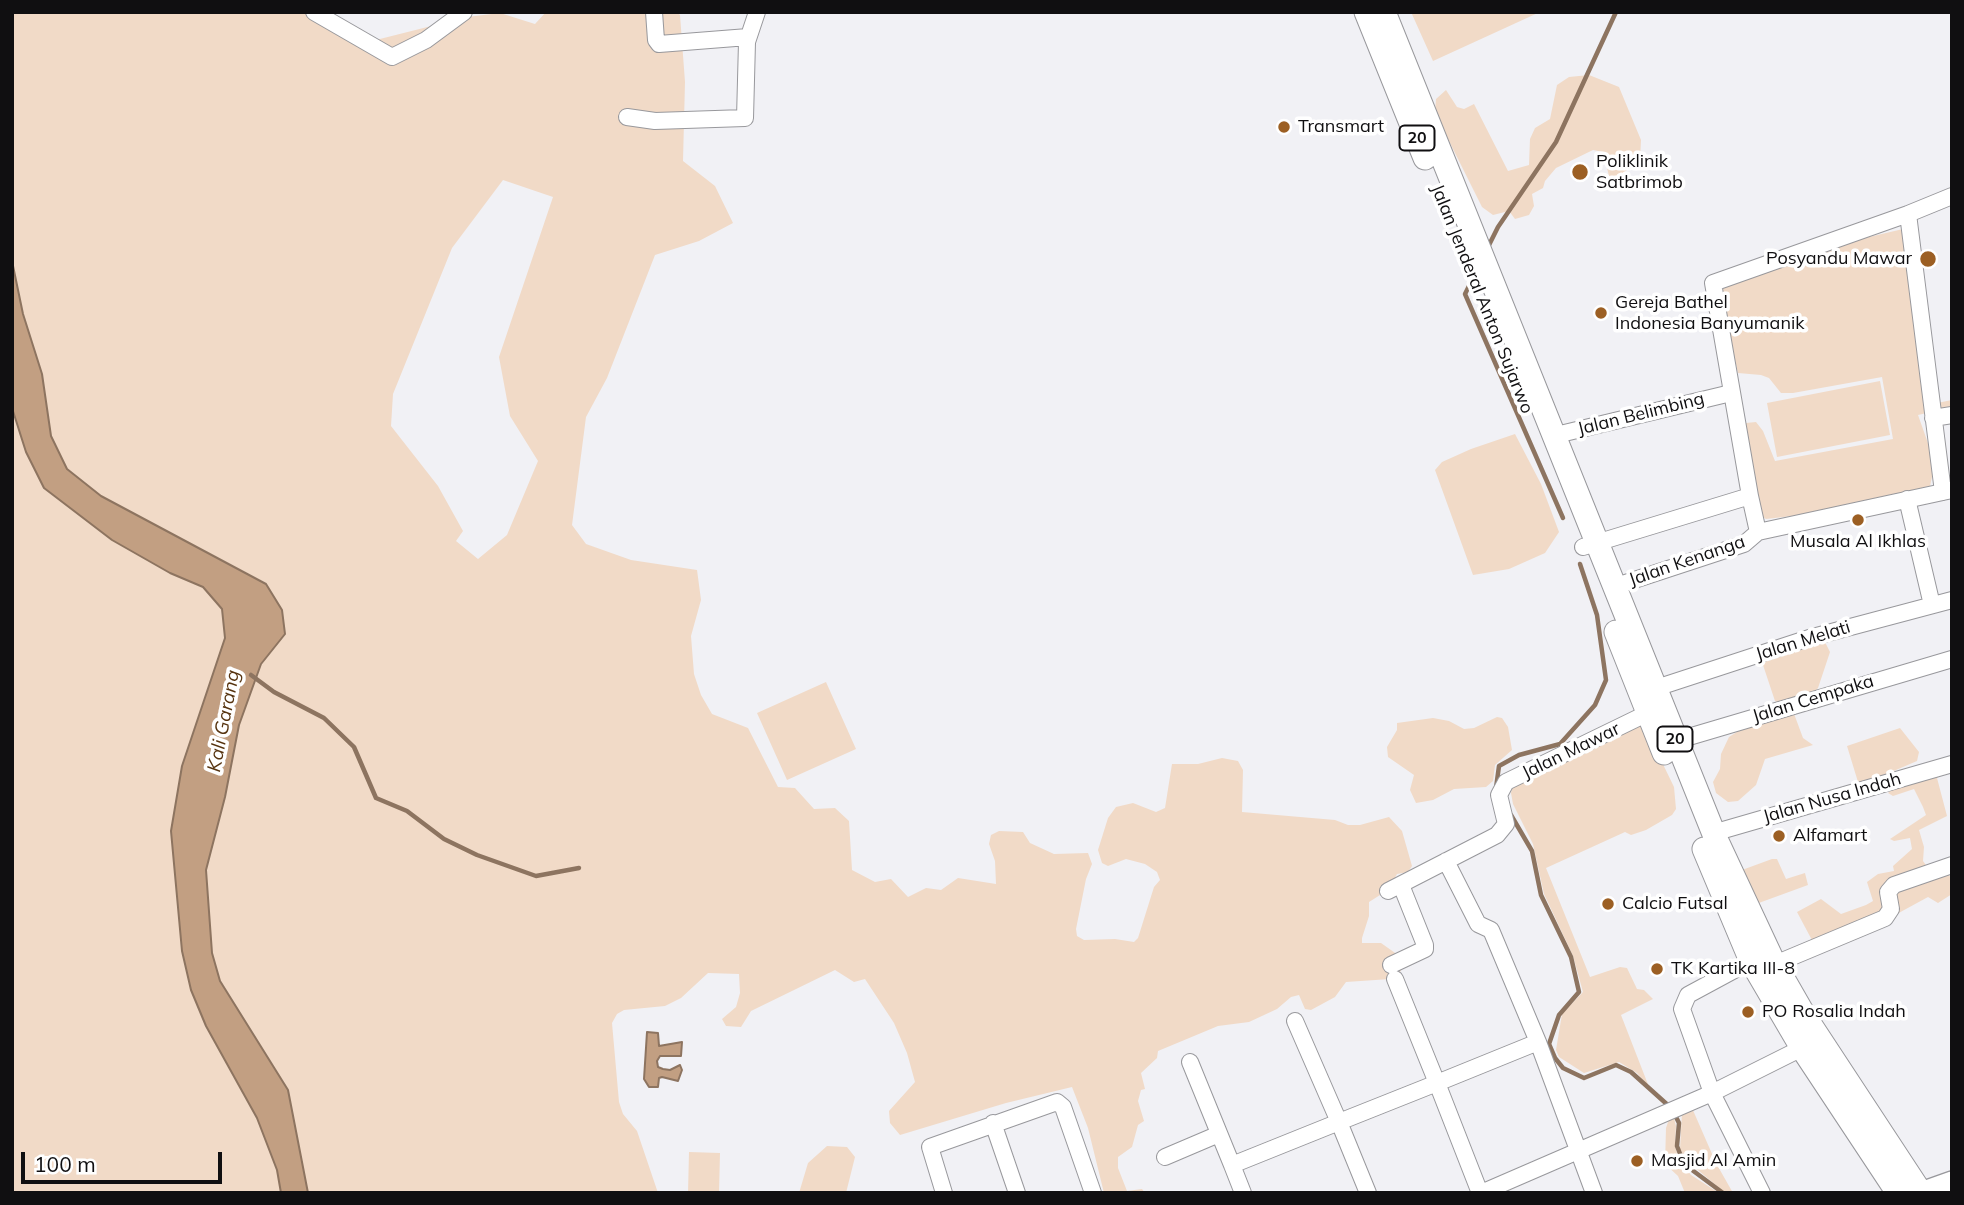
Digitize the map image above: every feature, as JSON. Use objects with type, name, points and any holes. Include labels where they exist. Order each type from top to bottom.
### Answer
[{"type":"highway","name":"Jalan Jenderal Anton Sujarwo","points":[[1366,12],[1552,436],[1648,713],[1751,961],[1915,1191]]},
{"type":"highway","name":"Jalan Jenderal Anton Sujarwo","points":[[1384,12],[1475,262],[1589,544],[1613,587],[1713,833],[1810,1044]]},
{"type":"main road","points":[[1915,1191],[1952,1181]]},
{"type":"street","points":[[314,12],[392,57],[425,40],[464,12]]},
{"type":"street","points":[[417,53],[474,12]]},
{"type":"street","points":[[654,12],[656,40],[659,44],[748,37]]},
{"type":"street","points":[[627,117],[655,121],[745,118],[748,37],[757,12]]},
{"type":"street","points":[[1758,531],[1731,393],[1715,281],[1952,196]]},
{"type":"street","points":[[1908,214],[1933,418],[1947,491]]},
{"type":"street","name":"Jalan Belimbing","points":[[1552,436],[1731,393]]},
{"type":"street","points":[[1933,418],[1952,415]]},
{"type":"street","name":"Jalan Kenanga","points":[[1613,587],[1744,544],[1758,531],[1947,491]]},
{"type":"street","points":[[1589,544],[1750,496]]},
{"type":"street","points":[[1907,499],[1932,605]]},
{"type":"street","name":"Jalan Melati","points":[[1656,688],[1809,638],[1952,600]]},
{"type":"street","name":"Jalan Cempaka","points":[[1675,741],[1952,659]]},
{"type":"street","name":"Jalan Mawar","points":[[1437,1083],[1393,972],[1425,949],[1394,888],[1497,835],[1506,824],[1501,802],[1506,782],[1648,713]]},
{"type":"street","name":"Jalan Nusa Indah","points":[[1713,833],[1952,764]]},
{"type":"street","points":[[1446,861],[1478,924],[1491,930],[1538,1042],[1594,1193]]},
{"type":"street","points":[[1775,964],[1885,918],[1891,909],[1888,892],[1894,885],[1952,865]]},
{"type":"street","points":[[1751,961],[1688,995],[1682,1002],[1712,1093],[1762,1193]]},
{"type":"street","points":[[1296,1021],[1368,1193]]},
{"type":"street","points":[[1232,1165],[1538,1042]]},
{"type":"street","points":[[1437,1083],[1480,1193],[1712,1093],[1810,1044]]},
{"type":"street","points":[[1190,1062],[1243,1193]]},
{"type":"street","points":[[944,1193],[929,1152],[933,1145],[1060,1103],[1093,1193]]},
{"type":"street","points":[[993,1124],[1017,1193]]},
{"type":"street","points":[[1165,1157],[1220,1134]]},
{"type":"shaded area","points":[[12,12],[323,12],[364,43],[467,17],[500,13],[535,24],[546,12],[677,12],[680,15],[685,82],[683,161],[715,186],[733,223],[699,241],[655,255],[607,378],[586,417],[572,525],[586,544],[631,560],[697,570],[701,600],[691,636],[694,674],[701,695],[712,714],[748,728],[778,787],[795,788],[814,809],[835,808],[849,821],[852,870],[875,882],[891,879],[908,897],[926,888],[941,890],[958,878],[996,884],[995,861],[989,844],[991,835],[999,831],[1023,832],[1030,843],[1054,854],[1088,853],[1092,864],[1086,879],[1076,929],[1077,936],[1084,940],[1115,939],[1134,942],[1138,938],[1154,887],[1160,880],[1157,872],[1145,864],[1126,859],[1108,866],[1102,863],[1098,850],[1108,818],[1116,807],[1133,803],[1156,812],[1165,808],[1172,764],[1198,764],[1222,758],[1238,761],[1243,770],[1242,812],[1335,820],[1348,825],[1360,825],[1389,817],[1402,831],[1412,866],[1408,872],[1397,874],[1388,890],[1369,902],[1369,916],[1362,943],[1381,943],[1398,955],[1401,971],[1390,979],[1346,982],[1335,997],[1311,1010],[1305,1009],[1299,995],[1291,997],[1277,1009],[1249,1022],[1218,1026],[1158,1051],[1157,1058],[1141,1073],[1145,1089],[1141,1090],[1138,1101],[1144,1121],[1138,1125],[1132,1147],[1118,1157],[1118,1168],[1127,1191],[1142,1189],[1145,1193],[1104,1193],[1088,1128],[1072,1087],[1006,1103],[900,1135],[890,1123],[889,1111],[915,1082],[907,1053],[894,1023],[865,979],[854,982],[835,970],[751,1011],[741,1027],[726,1026],[722,1019],[736,1007],[740,993],[739,974],[708,973],[681,998],[665,1006],[624,1010],[617,1014],[612,1023],[619,1102],[623,1114],[637,1131],[658,1193],[308,1193],[288,1090],[220,981],[212,953],[206,870],[225,797],[239,725],[261,664],[285,634],[266,583],[101,496],[67,469],[51,436],[42,374],[23,314],[12,261]],"holes":[[[503,180],[553,197],[499,357],[510,416],[538,461],[507,535],[478,559],[456,541],[463,531],[438,486],[391,426],[393,394],[452,248]]]},
{"type":"shaded area","points":[[1411,12],[1540,12],[1433,61]]},
{"type":"shaded area","points":[[1589,75],[1619,87],[1641,140],[1640,161],[1616,178],[1609,176],[1603,152],[1593,150],[1556,168],[1545,181],[1543,188],[1532,194],[1534,206],[1529,215],[1515,219],[1509,211],[1493,215],[1482,207],[1435,113],[1436,99],[1446,90],[1457,107],[1464,109],[1474,104],[1508,171],[1529,165],[1530,139],[1535,128],[1550,119],[1557,85],[1569,77]]},
{"type":"shaded area","points":[[1903,229],[1937,403],[1952,400],[1952,416],[1931,412],[1918,415],[1935,463],[1930,486],[1809,514],[1766,519],[1760,515],[1744,430],[1746,423],[1756,422],[1763,431],[1775,461],[1893,439],[1882,377],[1781,393],[1769,378],[1738,373],[1717,283],[1766,269],[1802,264],[1852,241]]},
{"type":"shaded area","points":[[1880,381],[1890,435],[1777,457],[1767,403]]},
{"type":"shaded area","points":[[12,408],[16,423],[170,573],[204,587],[222,609],[225,638],[182,766],[171,831],[191,990],[206,1026],[257,1118],[277,1170],[281,1193],[12,1193]]},
{"type":"shaded area","points":[[1515,434],[1541,484],[1559,532],[1545,553],[1509,569],[1473,575],[1435,470],[1442,462]]},
{"type":"shaded area","points":[[1823,638],[1830,652],[1818,688],[1812,695],[1783,706],[1775,701],[1761,659]]},
{"type":"shaded area","points":[[826,682],[856,749],[787,780],[757,713]]},
{"type":"shaded area","points":[[1793,711],[1803,738],[1813,745],[1765,759],[1756,785],[1738,801],[1728,802],[1716,793],[1713,782],[1720,769],[1721,754],[1729,737],[1743,728]]},
{"type":"shaded area","points":[[1497,717],[1502,718],[1508,727],[1512,750],[1495,765],[1493,781],[1486,787],[1454,789],[1433,800],[1416,803],[1410,790],[1414,775],[1388,757],[1387,747],[1397,730],[1397,723],[1433,718],[1449,721],[1464,729],[1474,728]]},
{"type":"shaded area","points":[[1638,723],[1644,725],[1674,787],[1676,809],[1672,815],[1646,830],[1631,835],[1625,832],[1546,868],[1590,977],[1620,967],[1627,968],[1637,989],[1644,990],[1653,999],[1621,1015],[1649,1087],[1637,1073],[1619,1062],[1584,1073],[1559,1057],[1556,1050],[1562,1014],[1583,992],[1573,956],[1544,894],[1533,844],[1513,804],[1511,793],[1513,782]]},
{"type":"shaded area","points":[[1900,728],[1919,752],[1917,761],[1868,782],[1858,782],[1847,746]]},
{"type":"shaded area","points":[[1947,771],[1937,778],[1947,816],[1919,830],[1924,847],[1923,861],[1928,868],[1948,874],[1952,879],[1952,894],[1938,903],[1928,897],[1884,921],[1813,942],[1797,912],[1821,899],[1841,914],[1866,905],[1873,901],[1867,882],[1878,874],[1894,871],[1893,866],[1912,849],[1910,838],[1894,841],[1890,839],[1926,815],[1923,807],[1914,789],[1893,796],[1888,793],[1894,787]]},
{"type":"shaded area","points":[[1777,859],[1786,879],[1805,873],[1808,885],[1756,904],[1742,870]]},
{"type":"shaded area","points":[[1692,1108],[1716,1163],[1733,1193],[1725,1193],[1685,1159],[1680,1149],[1682,1112]]},
{"type":"shaded area","points":[[1674,1118],[1675,1146],[1679,1160],[1691,1175],[1719,1193],[1685,1193],[1678,1176],[1665,1164],[1666,1128],[1669,1119]]},
{"type":"shaded area","points":[[827,1146],[847,1147],[855,1157],[846,1193],[799,1193],[808,1163]]},
{"type":"shaded area","points":[[689,1152],[720,1153],[719,1193],[688,1193]]},
{"type":"water","name":"Kali Garang","points":[[12,261],[23,314],[42,374],[51,436],[67,469],[101,496],[266,584],[282,610],[285,634],[261,664],[239,725],[225,797],[206,870],[212,953],[220,981],[288,1090],[308,1193],[281,1193],[277,1170],[257,1118],[206,1026],[191,990],[182,951],[171,831],[182,766],[225,638],[222,609],[203,587],[170,573],[112,540],[44,488],[26,452],[12,408]]},
{"type":"water","points":[[647,1032],[658,1033],[659,1046],[682,1042],[681,1056],[660,1056],[657,1061],[658,1067],[663,1069],[670,1070],[680,1065],[682,1070],[678,1081],[662,1077],[659,1078],[658,1087],[649,1087],[644,1079]]},
{"type":"waterway","points":[[1488,247],[1498,227],[1556,142],[1616,12]]},
{"type":"waterway","points":[[1478,268],[1465,294],[1563,518]]},
{"type":"waterway","points":[[1496,788],[1499,766],[1519,755],[1560,744],[1595,705],[1606,680],[1597,615],[1580,564]]},
{"type":"waterway","name":"Kali Garang","points":[[251,675],[274,692],[324,718],[354,747],[376,798],[407,811],[444,839],[477,855],[536,876],[579,868]]},
{"type":"waterway","points":[[1511,815],[1532,851],[1541,895],[1571,957],[1579,992],[1559,1015],[1549,1044],[1555,1058],[1563,1068],[1584,1078],[1616,1065],[1631,1072],[1670,1107]]},
{"type":"waterway","points":[[1675,1115],[1679,1123],[1677,1146],[1684,1164],[1723,1193]]},
{"type":"place","name":"Transmart","points":[[1284,127]]},
{"type":"place","name":"Poliklinik Satbrimob","points":[[1580,172]]},
{"type":"place","name":"Posyandu Mawar","points":[[1928,259]]},
{"type":"place","name":"Gereja Bathel Indonesia Banyumanik","points":[[1601,313]]},
{"type":"place","name":"Musala Al Ikhlas","points":[[1858,520]]},
{"type":"place","name":"Alfamart","points":[[1779,836]]},
{"type":"place","name":"Calcio Futsal","points":[[1608,904]]},
{"type":"place","name":"TK Kartika III-8","points":[[1657,969]]},
{"type":"place","name":"PO Rosalia Indah","points":[[1748,1012]]},
{"type":"place","name":"Masjid Al Amin","points":[[1637,1161]]}]
